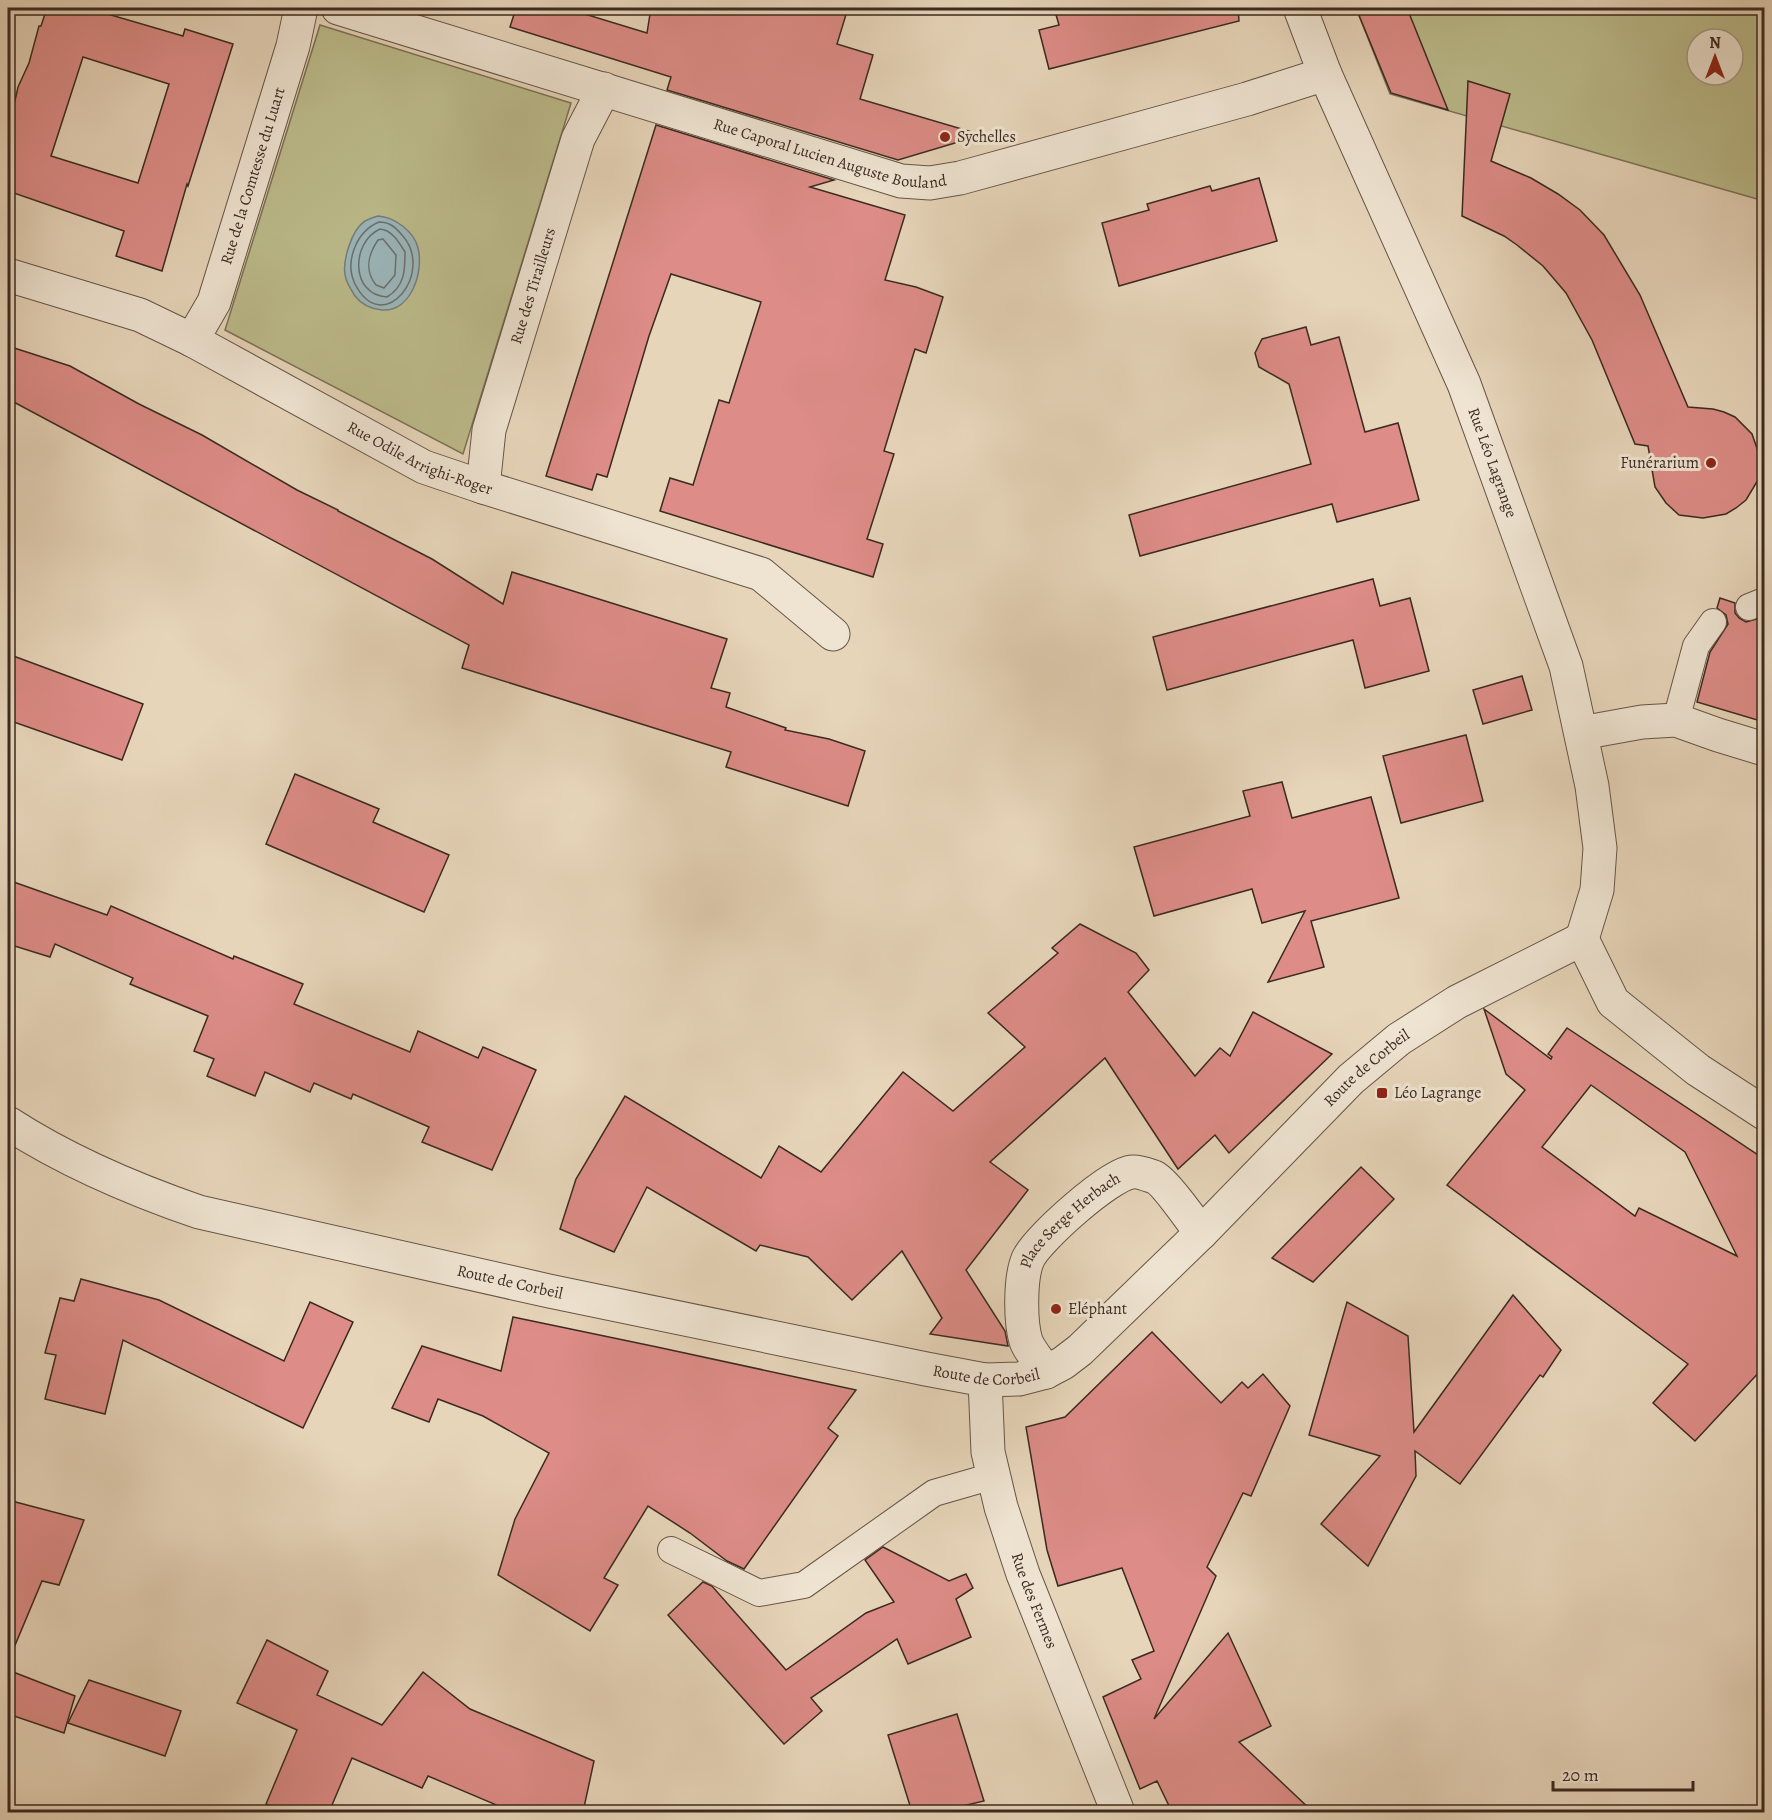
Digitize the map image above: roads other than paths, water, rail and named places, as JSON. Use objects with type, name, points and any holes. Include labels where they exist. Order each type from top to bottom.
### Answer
[{"type":"street","name":"Rue de la Comtesse du Luart","points":[[192,340],[214,302],[293,46],[301,8]]},
{"type":"street","name":"Rue Caporal Lucien Auguste Bouland","points":[[338,8],[901,181],[930,183],[960,178],[1085,144],[1247,99],[1325,74]]},
{"type":"street","name":"Rue Léo Lagrange","points":[[1300,8],[1325,74],[1464,384],[1566,666],[1592,786],[1600,848],[1597,890],[1582,939]]},
{"type":"street","name":"Rue des Tirailleurs","points":[[483,487],[489,430],[578,139],[604,90]]},
{"type":"street","name":"Rue Odile Arrighi-Roger","points":[[8,275],[140,315],[192,340],[424,467],[761,574],[832,633]]},
{"type":"street","points":[[1581,733],[1642,722],[1676,720],[1764,749]]},
{"type":"street","points":[[1582,939],[1613,1002],[1698,1070],[1764,1113]]},
{"type":"street","name":"Route de Corbeil","points":[[8,1123],[43,1146],[92,1170],[145,1193],[199,1212],[549,1291],[985,1380],[1019,1379],[1046,1372],[1080,1350],[1201,1233],[1351,1079],[1399,1039],[1457,1002],[1582,939]]},
{"type":"street","name":"Place Serge Herbach","points":[[1046,1372],[1026,1341],[1020,1297],[1028,1259],[1091,1194],[1113,1179],[1133,1171],[1157,1178],[1201,1233]]},
{"type":"street","name":"Rue des Fermes","points":[[985,1380],[988,1452],[1001,1508],[1023,1574],[1118,1812]]},
{"type":"lane","points":[[1676,720],[1696,646],[1713,622]]},
{"type":"lane","points":[[671,1550],[759,1593],[804,1585],[934,1494],[993,1476]]},
{"type":"water","points":[[378,216],[397,222],[408,231],[416,242],[419,258],[417,279],[408,298],[401,305],[382,310],[367,306],[355,296],[345,273],[346,256],[355,232],[365,221]]},
{"type":"place","name":"Sychelles","points":[[945,137]]},
{"type":"place","name":"Funérarium","points":[[1711,463]]},
{"type":"place","name":"Léo Lagrange","points":[[1382,1093]]},
{"type":"place","name":"Eléphant","points":[[1056,1309]]}]
